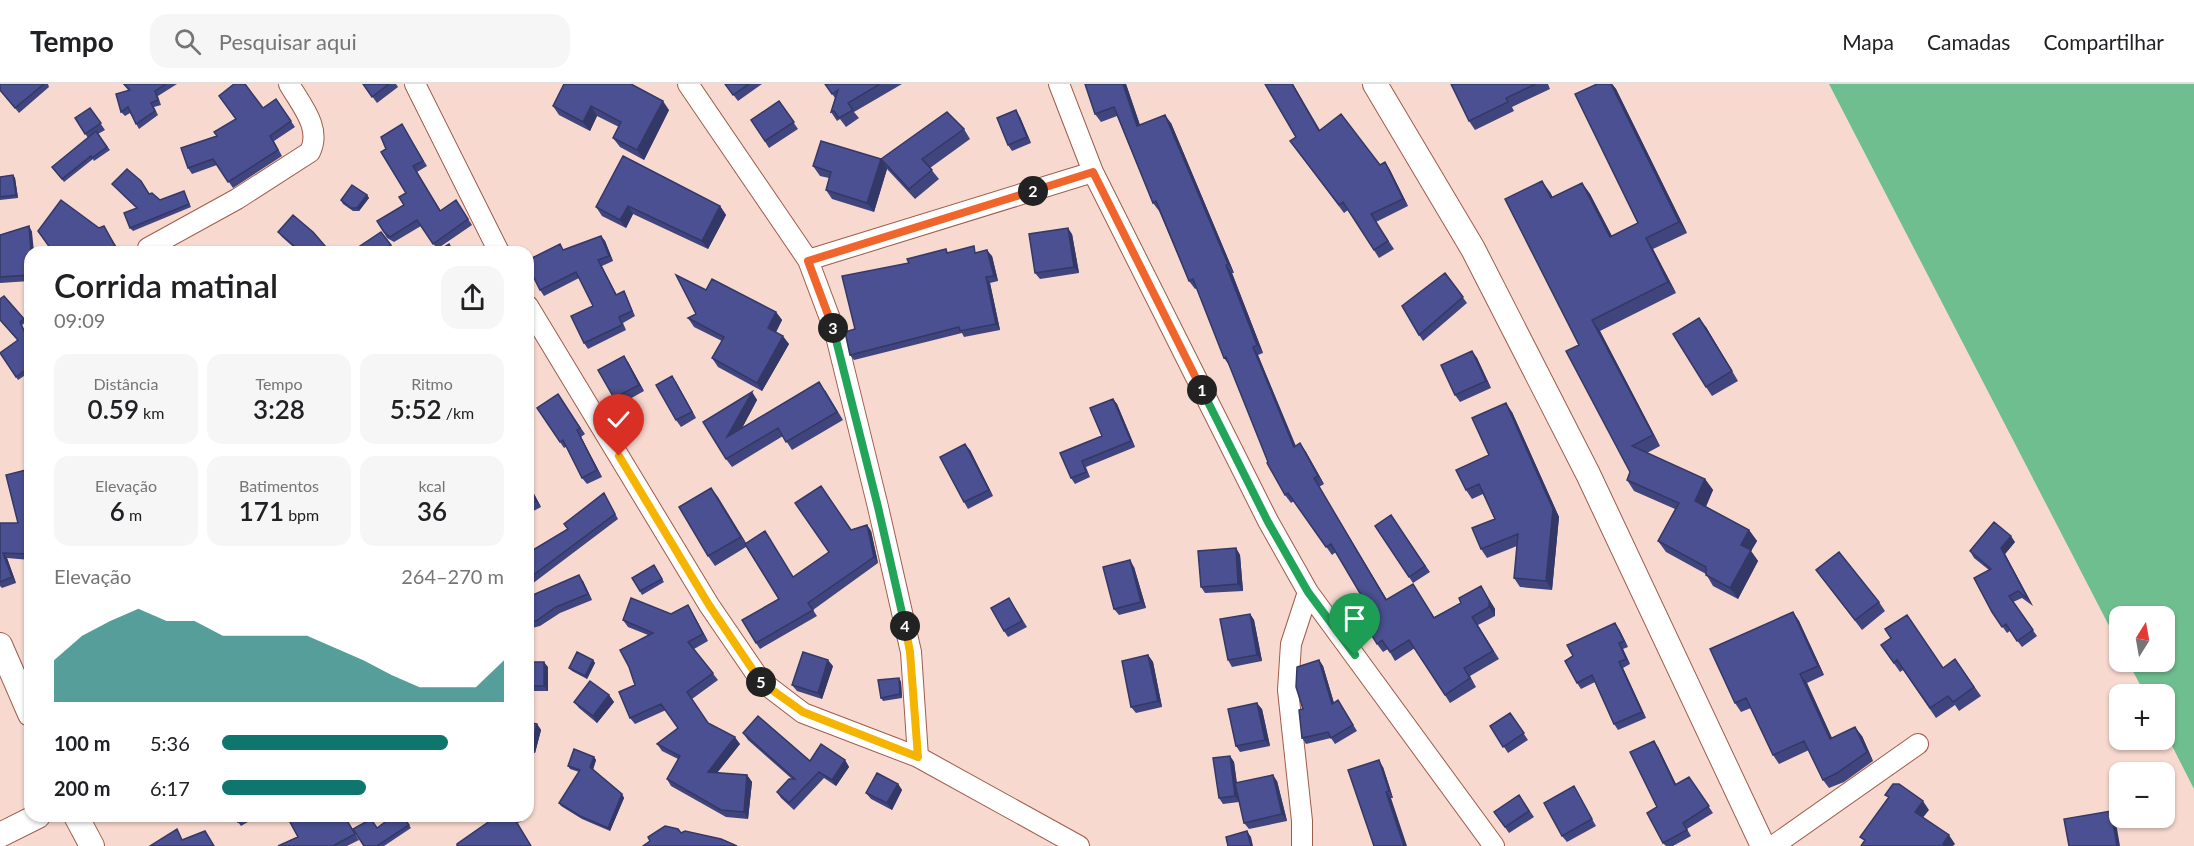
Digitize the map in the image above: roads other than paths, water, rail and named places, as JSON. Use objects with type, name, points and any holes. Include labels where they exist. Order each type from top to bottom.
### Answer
[{"type":"street","points":[[152,246],[237,199],[310,152],[314,142],[314,129],[289,84]]},
{"type":"street","points":[[415,84],[496,246]]},
{"type":"street","points":[[688,84],[808,261],[835,332],[908,641],[918,757]]},
{"type":"street","points":[[1059,84],[1093,172],[1268,522],[1308,592],[1494,846]]},
{"type":"street","points":[[1375,84],[1473,249],[1588,474],[1763,846]]},
{"type":"street","points":[[808,261],[1093,172]]},
{"type":"street","points":[[534,316],[709,605],[761,681],[803,712],[918,757],[1079,846]]},
{"type":"street","points":[[1302,846],[1302,821],[1288,690],[1291,644],[1308,592]]},
{"type":"street","points":[[0,645],[24,700]]},
{"type":"street","points":[[1773,846],[1918,744]]},
{"type":"street","points":[[0,835],[26,822]]},
{"type":"street","points":[[79,822],[92,846]]}]
